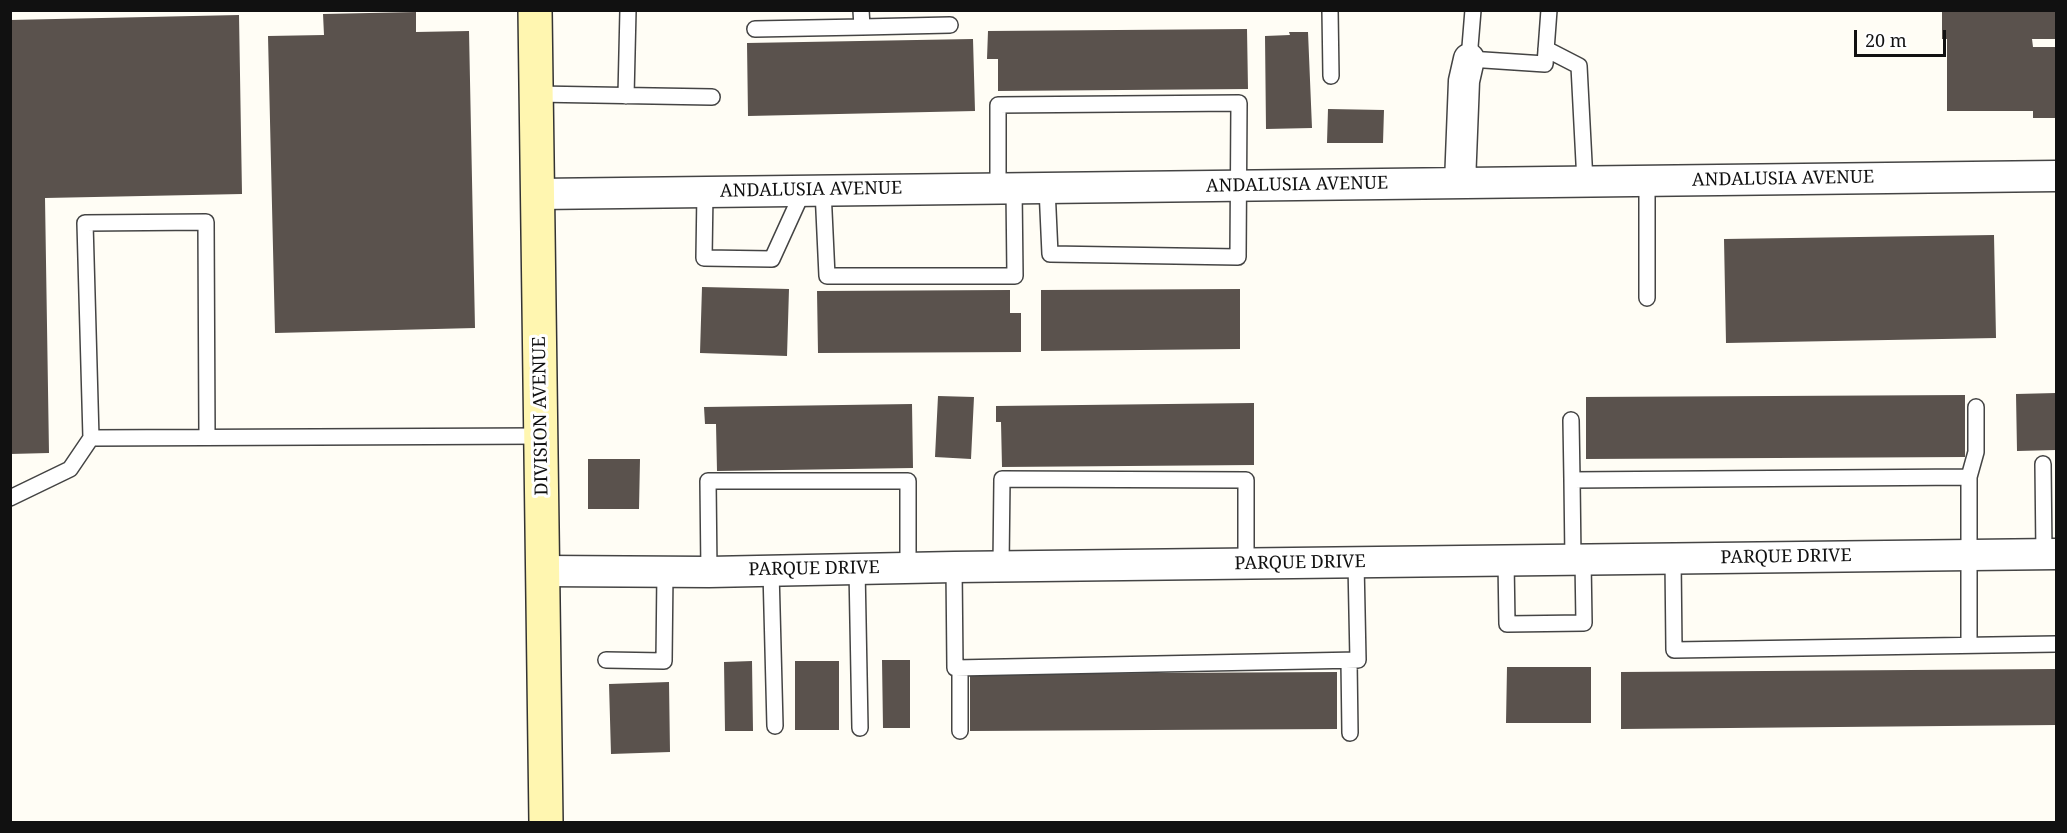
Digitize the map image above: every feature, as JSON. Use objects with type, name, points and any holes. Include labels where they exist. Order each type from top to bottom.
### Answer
[{"type":"street","name":"DIVISION AVENUE","points":[[535,10],[546,822]]},
{"type":"street","points":[[1460,183],[1464,81],[1469,59]]},
{"type":"street","name":"ANDALUSIA AVENUE","points":[[537,194],[2056,176]]},
{"type":"street","name":"PARQUE DRIVE","points":[[543,571],[709,572],[908,567],[2050,554]]},
{"type":"lane","points":[[626,96],[628,10]]},
{"type":"lane","points":[[861,10],[862,27]]},
{"type":"lane","points":[[1330,10],[1331,76]]},
{"type":"lane","points":[[1473,10],[1469,59],[1545,64],[1549,10]]},
{"type":"lane","points":[[755,29],[950,25]]},
{"type":"lane","points":[[1546,49],[1579,66],[1585,182]]},
{"type":"lane","points":[[536,94],[712,97]]},
{"type":"lane","points":[[813,190],[827,276],[1015,276],[998,105],[1239,103],[1238,257],[1050,254],[1047,188]]},
{"type":"lane","points":[[1647,181],[1647,298]]},
{"type":"lane","points":[[705,192],[704,258],[772,259],[813,190]]},
{"type":"lane","points":[[10,498],[70,469],[91,438],[85,223],[206,222],[207,437]]},
{"type":"lane","points":[[1969,645],[1969,477],[1976,452],[1976,407]]},
{"type":"lane","points":[[1506,561],[1507,624],[1584,623],[1572,480],[1571,420]]},
{"type":"lane","points":[[91,438],[541,436]]},
{"type":"lane","points":[[2043,464],[2050,554]]},
{"type":"lane","points":[[1572,480],[1969,477]]},
{"type":"lane","points":[[1001,566],[1002,479],[1246,480],[1245,564]]},
{"type":"lane","points":[[709,572],[708,482],[908,481],[908,567]]},
{"type":"lane","points":[[1673,559],[1674,650],[2056,644]]},
{"type":"lane","points":[[954,567],[955,668],[960,668],[1358,660],[1356,563]]},
{"type":"lane","points":[[857,568],[861,728]]},
{"type":"lane","points":[[771,570],[775,726]]},
{"type":"lane","points":[[606,660],[664,661],[665,572]]},
{"type":"lane","points":[[1349,661],[1350,733]]},
{"type":"lane","points":[[960,668],[960,731]]},
{"type":"building","points":[[1942,10],[2056,10],[2056,39],[2032,39],[2033,47],[2056,47],[2056,118],[2033,118],[2033,111],[1947,111],[1947,39],[1942,39]]},
{"type":"building","points":[[416,12],[416,32],[469,31],[475,328],[275,333],[268,36],[324,35],[323,14]]},
{"type":"building","points":[[239,15],[242,194],[45,198],[49,453],[10,454],[10,20]]},
{"type":"building","points":[[1247,29],[1248,89],[998,91],[998,59],[987,59],[988,31]]},
{"type":"building","points":[[1289,32],[1308,32],[1312,128],[1266,129],[1265,36],[1290,35]]},
{"type":"building","points":[[973,39],[975,111],[748,116],[747,43]]},
{"type":"building","points":[[1328,109],[1384,110],[1383,143],[1327,143]]},
{"type":"building","points":[[1994,235],[1996,338],[1726,343],[1724,239]]},
{"type":"building","points":[[702,287],[789,289],[787,356],[700,353]]},
{"type":"building","points":[[1240,289],[1240,349],[1041,351],[1041,290]]},
{"type":"building","points":[[1010,290],[1010,313],[1021,313],[1021,352],[818,353],[817,291]]},
{"type":"building","points":[[2056,393],[2056,450],[2017,451],[2016,394]]},
{"type":"building","points":[[1965,395],[1965,457],[1586,459],[1586,397]]},
{"type":"building","points":[[938,396],[974,397],[971,459],[935,457]]},
{"type":"building","points":[[1254,403],[1254,465],[1002,467],[1001,422],[996,422],[996,406]]},
{"type":"building","points":[[912,404],[913,468],[717,471],[716,424],[705,424],[704,407]]},
{"type":"building","points":[[588,459],[640,459],[639,509],[588,509]]},
{"type":"building","points":[[882,660],[910,660],[910,728],[883,728]]},
{"type":"building","points":[[752,661],[753,731],[725,731],[724,662]]},
{"type":"building","points":[[795,661],[839,661],[839,730],[795,730]]},
{"type":"building","points":[[1507,667],[1591,667],[1591,723],[1506,723]]},
{"type":"building","points":[[2056,669],[2056,725],[1621,729],[1621,672]]},
{"type":"building","points":[[1337,672],[1337,729],[970,731],[970,674]]},
{"type":"building","points":[[669,682],[670,752],[611,754],[609,684]]}]
